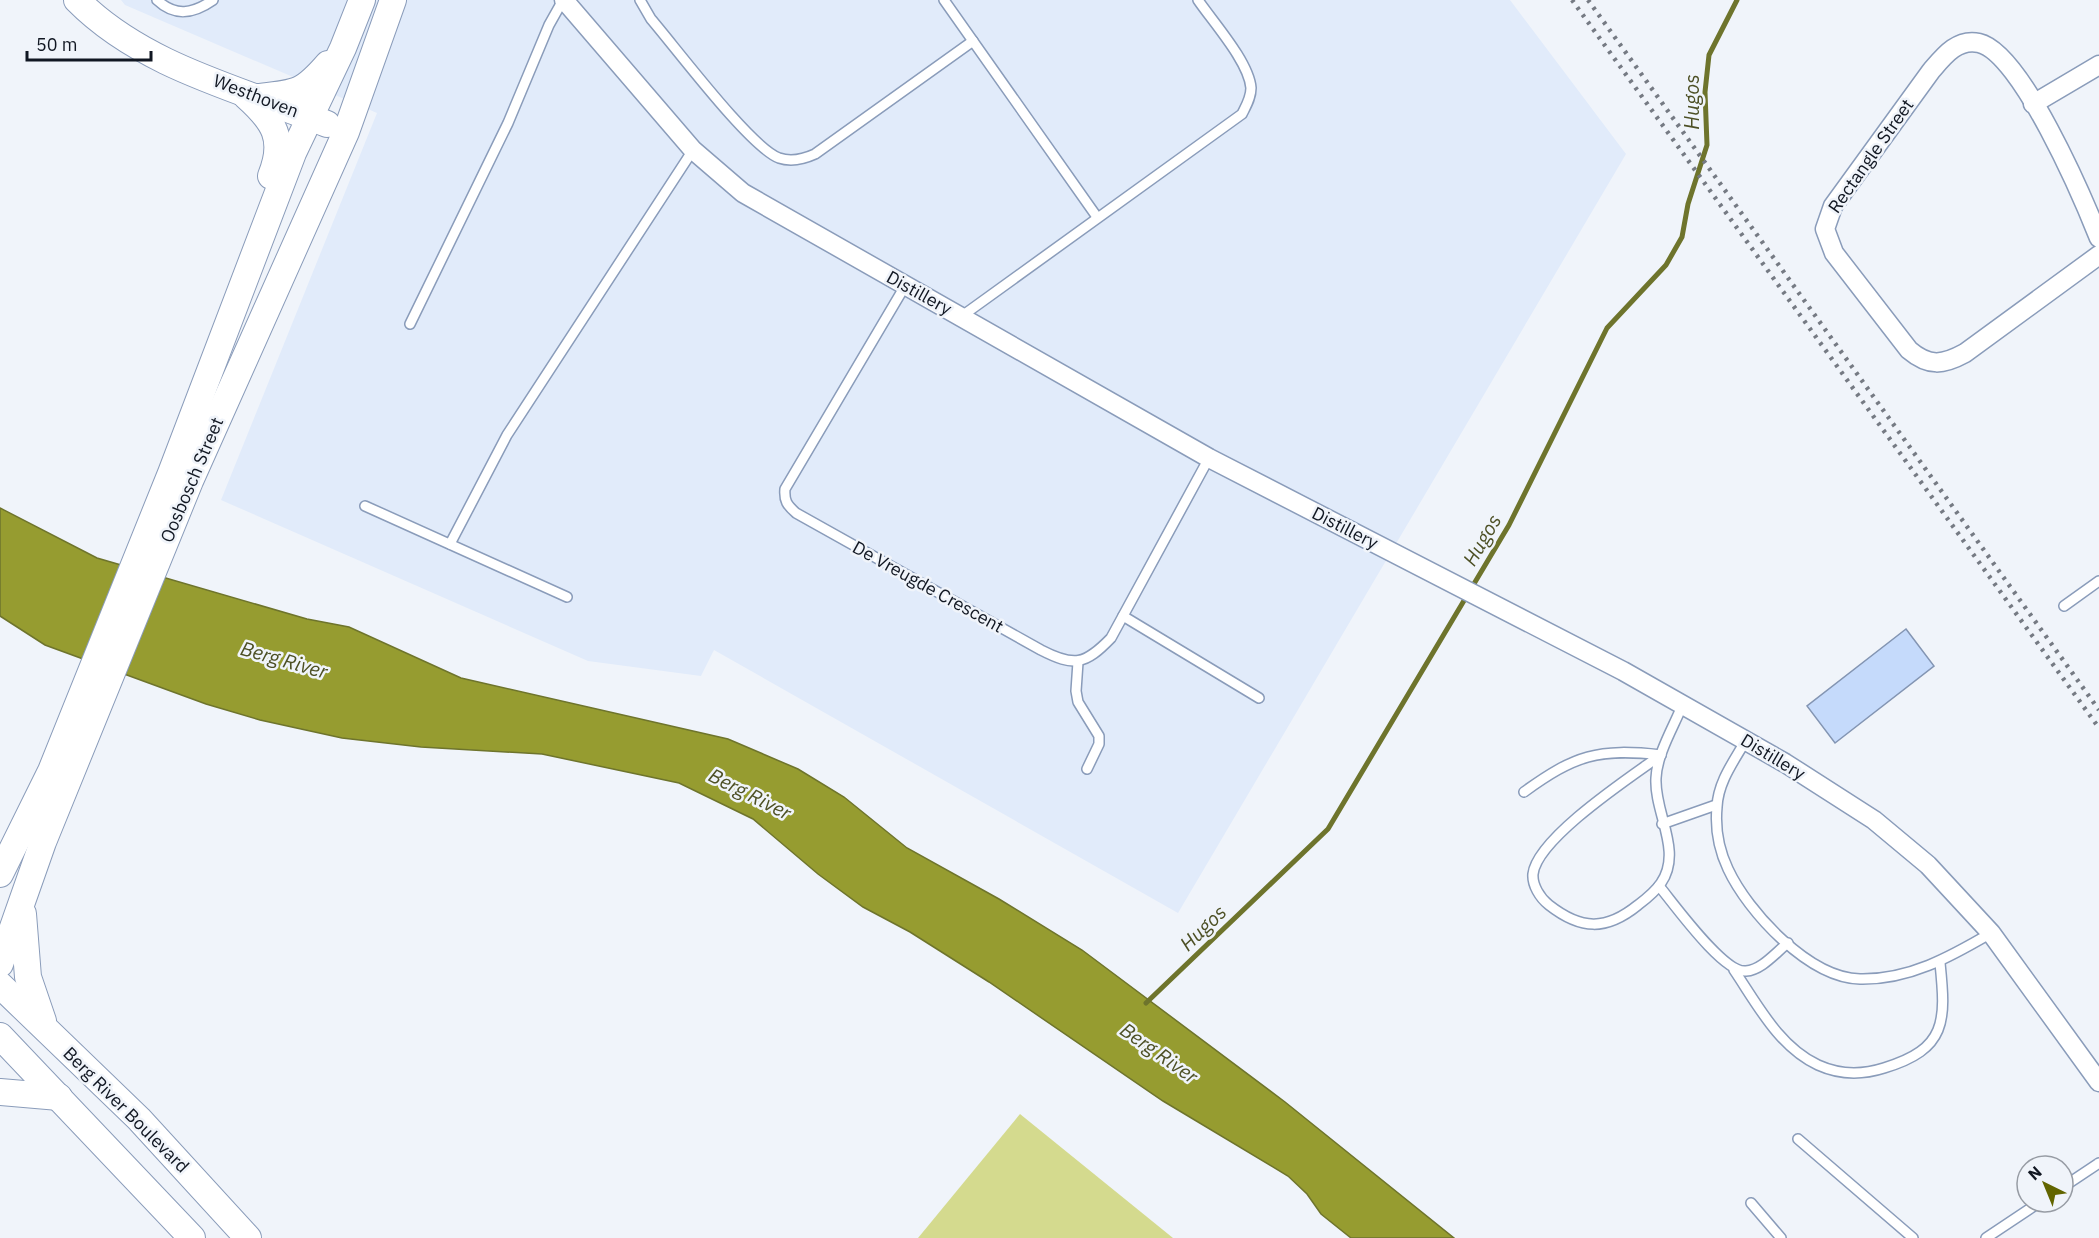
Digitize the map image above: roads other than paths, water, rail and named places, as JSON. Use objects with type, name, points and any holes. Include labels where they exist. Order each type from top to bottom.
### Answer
[{"type":"main road","name":"Westhoven","points":[[77,0],[121,37],[248,95],[346,132]]},
{"type":"main road","name":"Oosbosch Street","points":[[181,477],[232,311],[293,153],[343,48],[362,0]]},
{"type":"main road","name":"Oosbosch Street","points":[[0,964],[23,902],[59,777],[181,477],[346,132],[393,0]]},
{"type":"main road","points":[[248,95],[285,94],[309,86],[343,48]]},
{"type":"main road","points":[[232,311],[238,264],[278,154],[272,124],[248,95]]},
{"type":"main road","name":"Oosbosch Street","points":[[0,874],[59,777]]},
{"type":"main road","points":[[23,902],[28,977],[38,1012],[50,1033]]},
{"type":"main road","name":"Berg River Boulevard","points":[[0,985],[139,1119],[249,1238]]},
{"type":"main road","name":"Berg River Boulevard","points":[[0,1036],[192,1238]]},
{"type":"main road","points":[[0,1092],[59,1097]]},
{"type":"street","name":"Distillery","points":[[563,0],[693,150],[743,193],[1209,458],[1472,593],[1746,740],[1874,820],[1928,865],[1991,933],[2099,1082]]},
{"type":"street","name":"Rectangle Street","points":[[2099,238],[2066,160],[2033,104],[2003,58],[1992,48],[1978,42],[1963,42],[1947,52],[1833,206],[1825,229],[1827,240],[1834,253],[1909,350],[1918,358],[1938,364],[1948,363],[1965,353],[2099,255]]},
{"type":"street","points":[[2033,104],[2099,65]]},
{"type":"lane","points":[[157,0],[176,13],[191,12],[213,0]]},
{"type":"lane","points":[[410,324],[508,123],[549,25],[563,0]]},
{"type":"lane","points":[[640,0],[651,19],[756,143],[781,159],[804,159],[815,154],[973,41]]},
{"type":"lane","points":[[944,0],[1097,217]]},
{"type":"lane","points":[[962,316],[1242,114],[1249,101],[1251,88],[1247,73],[1198,0]]},
{"type":"lane","points":[[450,544],[507,435],[693,150]]},
{"type":"lane","name":"De Vreugde Crescent","points":[[905,286],[785,489],[784,499],[788,506],[1041,650],[1062,661],[1078,662]]},
{"type":"lane","points":[[1087,769],[1099,744],[1099,736],[1078,702],[1076,691],[1078,662],[1095,654],[1111,638],[1209,458]]},
{"type":"lane","points":[[365,506],[567,597]]},
{"type":"lane","points":[[2064,606],[2099,581]]},
{"type":"lane","points":[[1123,616],[1259,698]]},
{"type":"lane","points":[[1661,755],[1615,788],[1565,829],[1545,849],[1533,873],[1535,888],[1546,903],[1567,919],[1585,924],[1604,924],[1628,914],[1659,886],[1670,863],[1670,846],[1662,824],[1656,776],[1661,755],[1682,705]]},
{"type":"lane","points":[[1746,740],[1722,784],[1716,805],[1718,839],[1731,875],[1740,891],[1800,955],[1828,972],[1857,979],[1890,977],[1940,963],[1991,933]]},
{"type":"lane","points":[[1524,792],[1558,768],[1589,754],[1629,751],[1661,755]]},
{"type":"lane","points":[[1662,824],[1716,805]]},
{"type":"lane","points":[[1659,886],[1734,970],[1775,1031],[1796,1050],[1817,1064],[1841,1072],[1867,1074],[1910,1060],[1930,1043],[1942,1017],[1944,1001],[1940,963]]},
{"type":"lane","points":[[1734,970],[1746,971],[1758,967],[1788,943]]},
{"type":"lane","points":[[1798,1139],[1913,1238]]},
{"type":"lane","points":[[2075,1179],[2099,1163]]},
{"type":"lane","points":[[1751,1203],[1781,1238]]},
{"type":"lane","points":[[1986,1238],[2022,1214]]},
{"type":"water","name":"Berg River","points":[[0,508],[97,558],[307,619],[349,627],[461,678],[728,739],[798,769],[844,797],[907,848],[999,899],[1082,950],[1285,1102],[1454,1238],[1351,1238],[1321,1214],[1307,1194],[1288,1176],[1163,1101],[989,982],[910,932],[863,907],[818,874],[753,819],[679,783],[542,754],[421,747],[342,738],[260,720],[206,704],[45,645],[0,616]]},
{"type":"waterway","name":"Hugos","points":[[1146,1003],[1328,829],[1509,525],[1607,328],[1666,265],[1682,237],[1688,204],[1707,145],[1705,92],[1709,55],[1737,0]]},
{"type":"railway","points":[[1572,0],[2099,728]]},
{"type":"railway","points":[[1588,0],[2099,710]]}]
